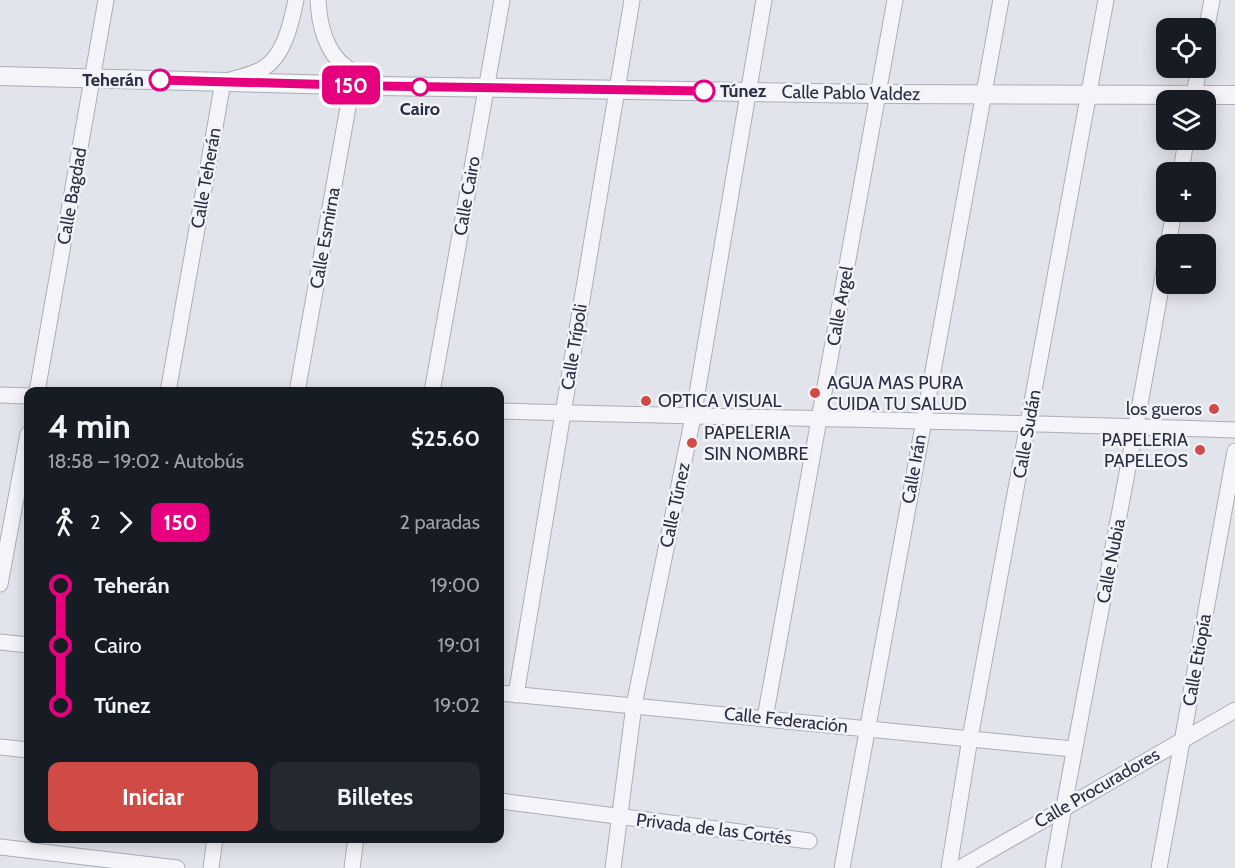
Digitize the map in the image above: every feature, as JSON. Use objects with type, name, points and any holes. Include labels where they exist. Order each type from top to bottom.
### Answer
[{"type":"street","name":"Calle Bagdad","points":[[38,387],[106,0]]},
{"type":"street","points":[[223,82],[256,72],[271,62],[280,51],[296,0]]},
{"type":"street","points":[[318,0],[326,42],[334,54],[345,67],[379,86]]},
{"type":"street","name":"Calle Cairo","points":[[433,387],[502,0]]},
{"type":"street","name":"Calle Trípoli","points":[[516,695],[632,0]]},
{"type":"street","name":"Calle Túnez","points":[[613,868],[634,705],[693,417],[764,0]]},
{"type":"street","name":"Calle Argel","points":[[765,718],[895,0]]},
{"type":"street","name":"Calle Irán","points":[[842,868],[1001,0]]},
{"type":"street","name":"Calle Sudán","points":[[949,868],[970,738],[1106,0]]},
{"type":"street","points":[[1209,18],[1212,0]]},
{"type":"street","name":"Calle Pablo Valdez","points":[[0,76],[379,86],[1156,97]]},
{"type":"street","name":"Calle Teherán","points":[[169,387],[223,82]]},
{"type":"street","name":"Calle Esmirna","points":[[298,387],[352,85]]},
{"type":"street","name":"Calle Pablo Valdez","points":[[1216,96],[1235,95]]},
{"type":"street","name":"Calle Nubia","points":[[1053,868],[1073,750],[1137,427],[1160,294]]},
{"type":"street","points":[[0,395],[24,396]]},
{"type":"street","points":[[504,411],[1235,430]]},
{"type":"street","name":"Calle Etiopía","points":[[1159,868],[1235,451]]},
{"type":"street","points":[[0,584],[24,455]]},
{"type":"street","points":[[0,642],[24,645]]},
{"type":"street","name":"Calle Federación","points":[[504,694],[1073,750]]},
{"type":"street","name":"Calle Procuradores","points":[[960,868],[1235,710]]},
{"type":"street","points":[[0,747],[24,750]]},
{"type":"street","name":"Privada de las Cortés","points":[[504,802],[809,841]]},
{"type":"street","points":[[211,868],[214,843]]},
{"type":"street","points":[[352,868],[355,843]]},
{"type":"street","points":[[0,847],[177,868]]},
{"type":"bus line","name":"150","points":[[160,80],[704,91]]},
{"type":"place","name":"Teherán","points":[[160,80]]},
{"type":"place","name":"Cairo","points":[[420,87]]},
{"type":"place","name":"Túnez","points":[[704,91]]},
{"type":"place","name":"AGUA MAS PURA CUIDA TU SALUD","points":[[815,393]]},
{"type":"place","name":"OPTICA VISUAL","points":[[646,401]]},
{"type":"place","name":"los gueros","points":[[1214,409]]},
{"type":"place","name":"PAPELERIA SIN NOMBRE","points":[[692,443]]},
{"type":"place","name":"PAPELERIA PAPELEOS","points":[[1200,450]]}]
